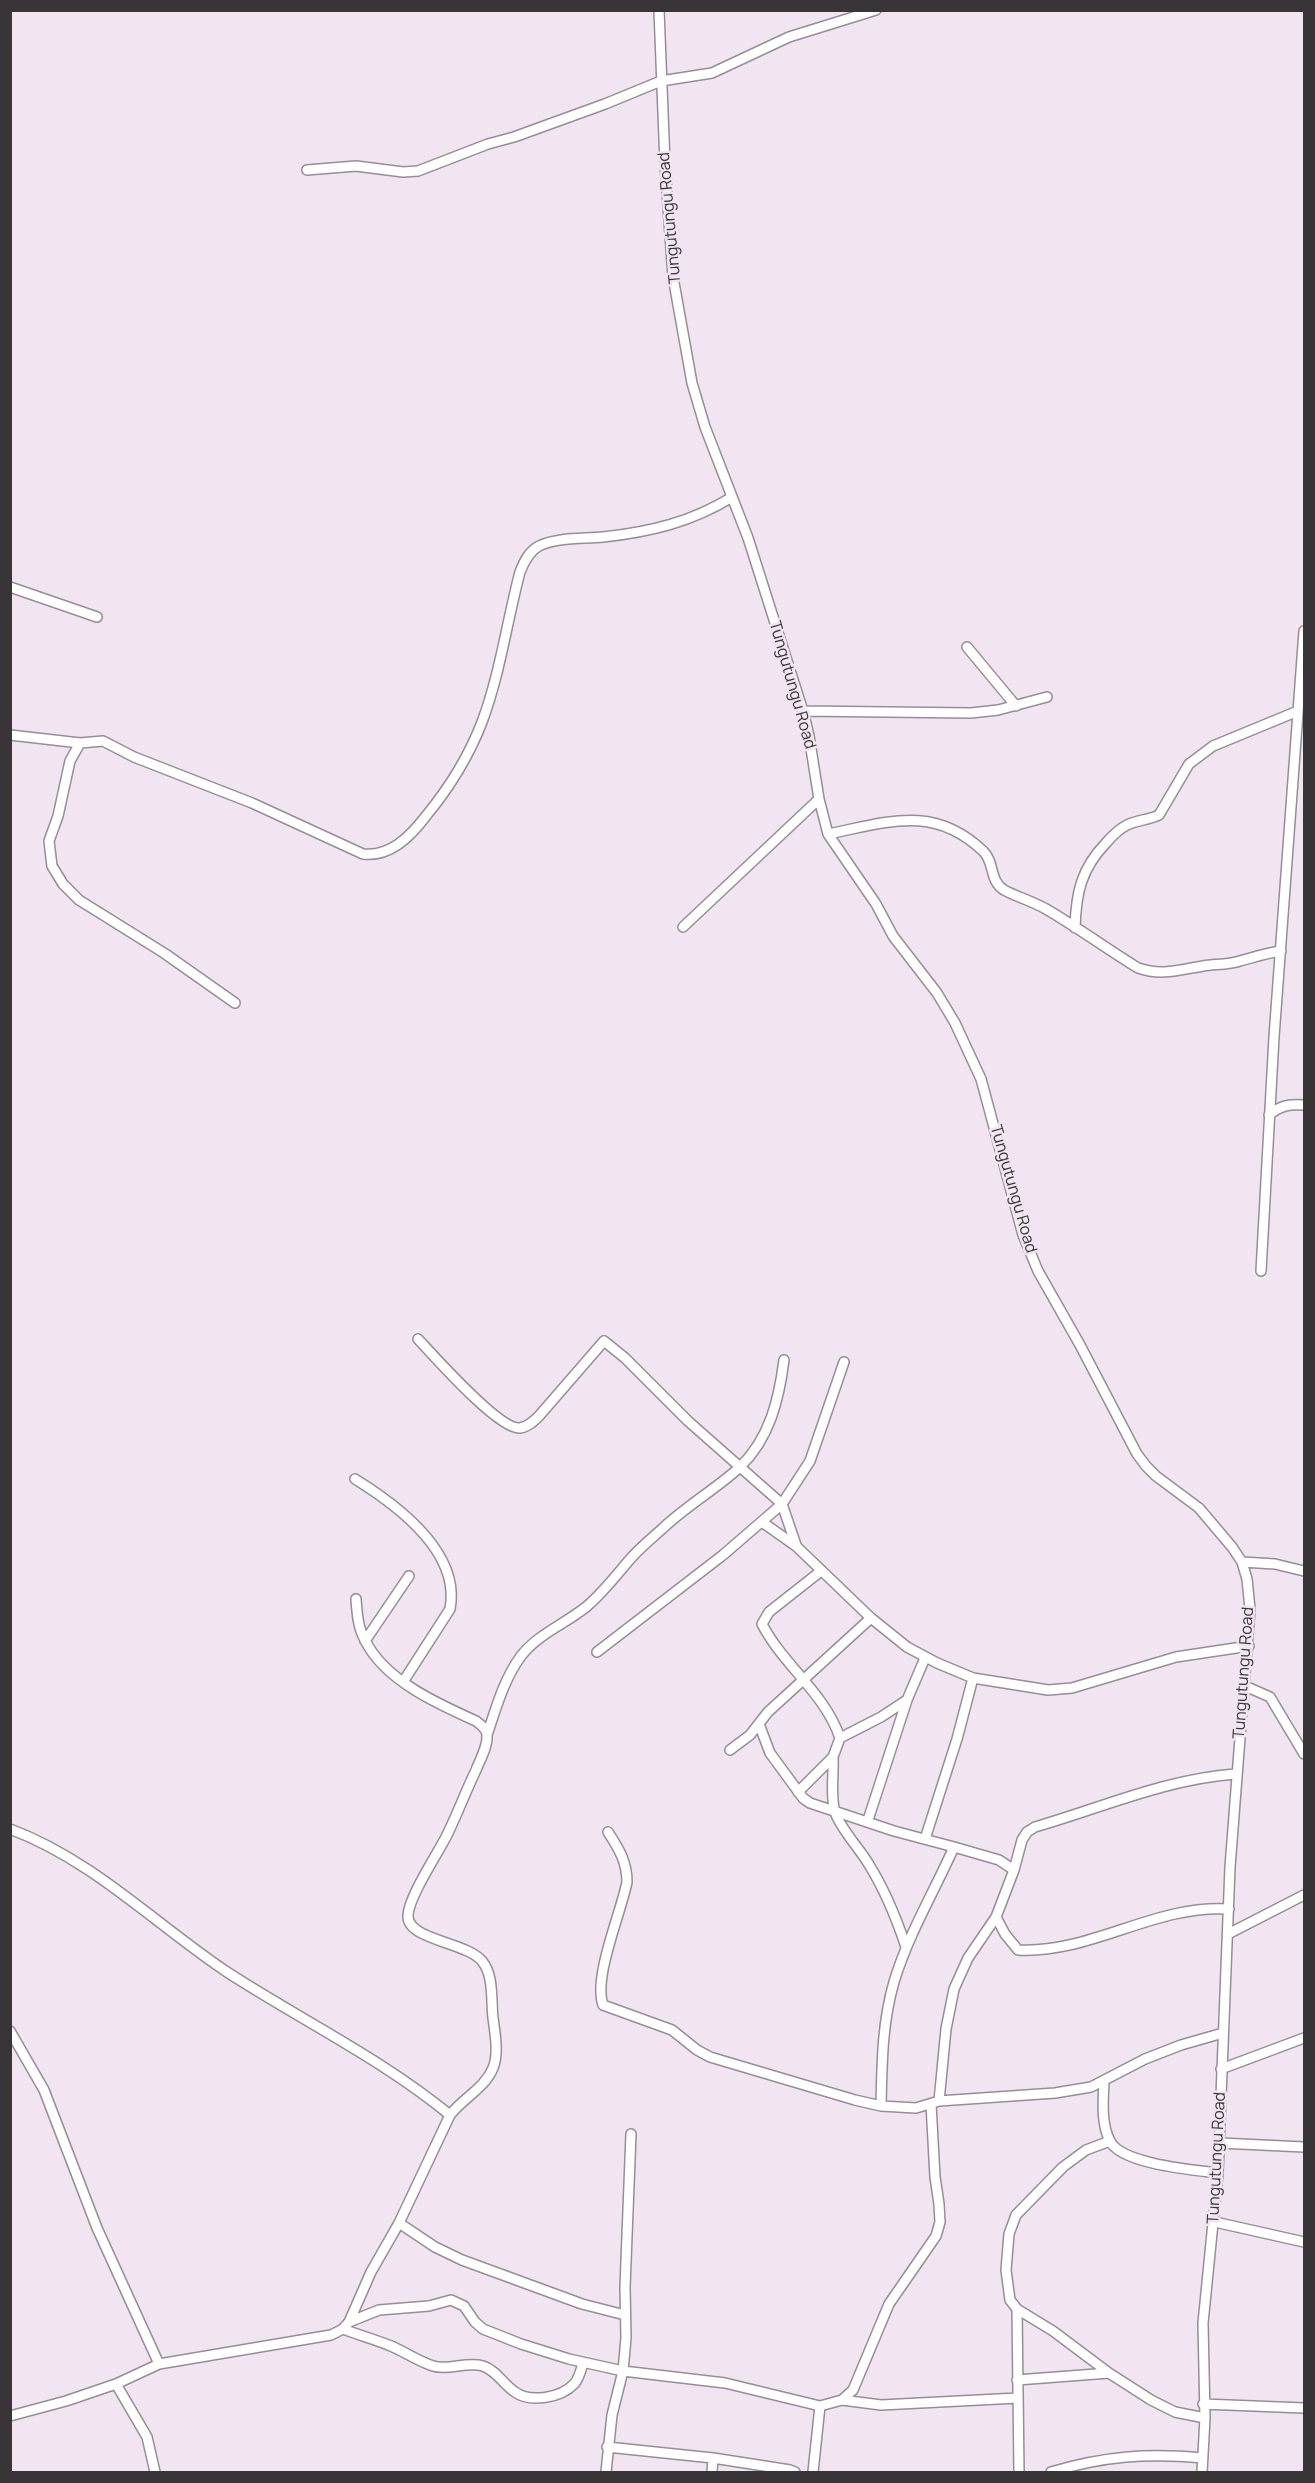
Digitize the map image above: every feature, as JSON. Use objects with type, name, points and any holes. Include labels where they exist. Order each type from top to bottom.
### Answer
[{"type":"street","name":"Tungutungu Road","points":[[659,10],[673,277],[692,383],[705,427],[748,538],[803,711],[819,799],[828,834],[876,904],[893,936],[937,993],[955,1023],[981,1079],[1023,1235],[1038,1271],[1137,1454],[1146,1467],[1199,1508],[1232,1547],[1242,1562],[1247,1579],[1250,1609],[1249,1646],[1235,1774],[1221,2069],[1220,2143],[1215,2222],[1203,2323],[1202,2472]]},
{"type":"street","points":[[307,170],[356,166],[403,172],[418,171],[488,144],[605,105],[661,81],[712,73],[789,37],[876,10]]},
{"type":"street","points":[[10,735],[80,743],[103,741],[142,760],[252,803],[363,854],[373,855],[384,852],[413,833],[438,802],[464,761],[482,722],[495,679],[520,572],[527,556],[538,546],[552,542],[632,534],[665,527],[693,518],[732,497]]},
{"type":"street","points":[[10,587],[97,617]]},
{"type":"street","points":[[1261,1271],[1269,1115],[1305,631]]},
{"type":"street","points":[[967,647],[1016,706]]},
{"type":"street","points":[[803,711],[960,714],[1016,706],[1047,697]]},
{"type":"street","points":[[1076,928],[1076,905],[1080,884],[1092,857],[1113,835],[1127,825],[1159,816],[1189,764],[1213,746],[1298,711]]},
{"type":"street","points":[[80,743],[70,761],[58,816],[49,841],[52,866],[63,884],[79,900],[164,953],[236,1003]]},
{"type":"street","points":[[682,927],[819,799]]},
{"type":"street","points":[[828,834],[904,820],[927,820],[941,824],[968,837],[985,853],[990,860],[997,884],[1004,890],[1045,908],[1138,968],[1153,974],[1239,962],[1263,953],[1281,951]]},
{"type":"street","points":[[1269,1115],[1279,1107],[1290,1104],[1305,1105]]},
{"type":"street","points":[[418,1339],[477,1400],[505,1423],[520,1428],[531,1424],[539,1416],[604,1341],[625,1358],[688,1421],[782,1504],[796,1546]]},
{"type":"street","points":[[346,2326],[371,2272],[399,2223],[450,2115],[460,2102],[486,2081],[494,2067],[495,2035],[489,1976],[483,1961],[474,1954],[420,1933],[410,1926],[408,1915],[413,1899],[448,1833],[482,1755],[487,1735],[511,1673],[522,1655],[540,1638],[588,1605],[664,1526],[740,1467],[763,1438],[771,1420],[780,1395],[784,1360]]},
{"type":"street","points":[[597,1652],[723,1555],[782,1504],[810,1461],[844,1362]]},
{"type":"street","points":[[355,1479],[394,1505],[425,1535],[450,1580],[452,1596],[450,1609],[403,1682]]},
{"type":"street","points":[[762,1522],[796,1546],[871,1618],[925,1658],[973,1678],[1048,1690],[1072,1688],[1176,1657],[1249,1646]]},
{"type":"street","points":[[1242,1562],[1275,1564],[1305,1571]]},
{"type":"street","points":[[821,1571],[769,1612],[762,1624],[775,1645],[805,1680],[831,1719],[840,1738]]},
{"type":"street","points":[[365,1641],[409,1576]]},
{"type":"street","points":[[356,1599],[358,1621],[365,1641],[380,1661],[403,1682],[427,1698],[476,1721],[487,1735]]},
{"type":"street","points":[[730,1750],[750,1735],[768,1712],[871,1618]]},
{"type":"street","points":[[868,1820],[907,1700],[925,1658]]},
{"type":"street","points":[[925,1839],[957,1739],[973,1678]]},
{"type":"street","points":[[1245,1686],[1270,1697],[1305,1754]]},
{"type":"street","points":[[906,1947],[894,1911],[880,1884],[838,1821],[834,1810],[833,1757],[840,1738],[881,1717],[907,1700]]},
{"type":"street","points":[[759,1724],[770,1753],[798,1792],[810,1803],[999,1860],[1014,1870]]},
{"type":"street","points":[[798,1792],[833,1757]]},
{"type":"street","points":[[842,2400],[853,2390],[861,2376],[889,2304],[936,2236],[940,2222],[935,2177],[935,2103],[954,1989],[968,1958],[996,1917],[1014,1870],[1022,1840],[1027,1832],[1035,1827],[1189,1780],[1235,1774]]},
{"type":"street","points":[[10,1829],[44,1843],[79,1863],[227,1971],[409,2083],[450,2115]]},
{"type":"street","points":[[608,1832],[620,1850],[627,1868],[627,1882],[602,1978],[599,1995],[603,2005],[672,2030],[697,2050],[710,2057],[881,2106],[916,2108],[935,2103],[1055,2093],[1091,2087],[1145,2059],[1181,2044],[1223,2033]]},
{"type":"street","points":[[881,2106],[883,2033],[894,1983],[906,1947],[954,1847]]},
{"type":"street","points":[[1228,1934],[1305,1896]]},
{"type":"street","points":[[996,1917],[1005,1934],[1018,1950],[1039,1951],[1086,1940],[1185,1911],[1209,1908],[1228,1909]]},
{"type":"street","points":[[10,2031],[44,2090],[97,2228],[159,2364]]},
{"type":"street","points":[[1221,2069],[1305,2038]]},
{"type":"street","points":[[1104,2082],[1105,2126],[1116,2150],[1133,2158],[1187,2170],[1218,2173]]},
{"type":"street","points":[[606,2472],[607,2447],[623,2371],[626,2338],[631,2134]]},
{"type":"street","points":[[1110,2141],[1078,2155],[1030,2198],[1016,2215],[1009,2234],[1006,2270],[1008,2294],[1017,2309],[1053,2331],[1109,2373],[1151,2400],[1175,2412],[1204,2418]]},
{"type":"street","points":[[1220,2143],[1305,2147]]},
{"type":"street","points":[[1215,2222],[1305,2242]]},
{"type":"street","points":[[399,2223],[435,2247],[462,2260],[582,2304],[625,2314]]},
{"type":"street","points":[[10,2416],[66,2401],[116,2384],[159,2364],[316,2338],[379,2310],[429,2306],[451,2300],[464,2306],[483,2329],[520,2344],[583,2363],[623,2371],[725,2383],[820,2406],[842,2400],[881,2405],[1018,2398]]},
{"type":"street","points":[[1017,2309],[1019,2472]]},
{"type":"street","points":[[346,2326],[432,2366],[444,2368],[483,2366],[493,2372],[514,2392],[524,2397],[539,2398],[561,2393],[575,2384],[583,2363]]},
{"type":"street","points":[[1017,2380],[1109,2373]]},
{"type":"street","points":[[116,2384],[147,2437],[153,2453],[155,2472]]},
{"type":"street","points":[[1203,2404],[1305,2408]]},
{"type":"street","points":[[813,2472],[820,2406]]},
{"type":"street","points":[[607,2447],[713,2458],[795,2472]]},
{"type":"street","points":[[1051,2472],[1081,2463],[1127,2455],[1160,2454],[1203,2458]]},
{"type":"street","points":[[712,2472],[713,2458]]}]
